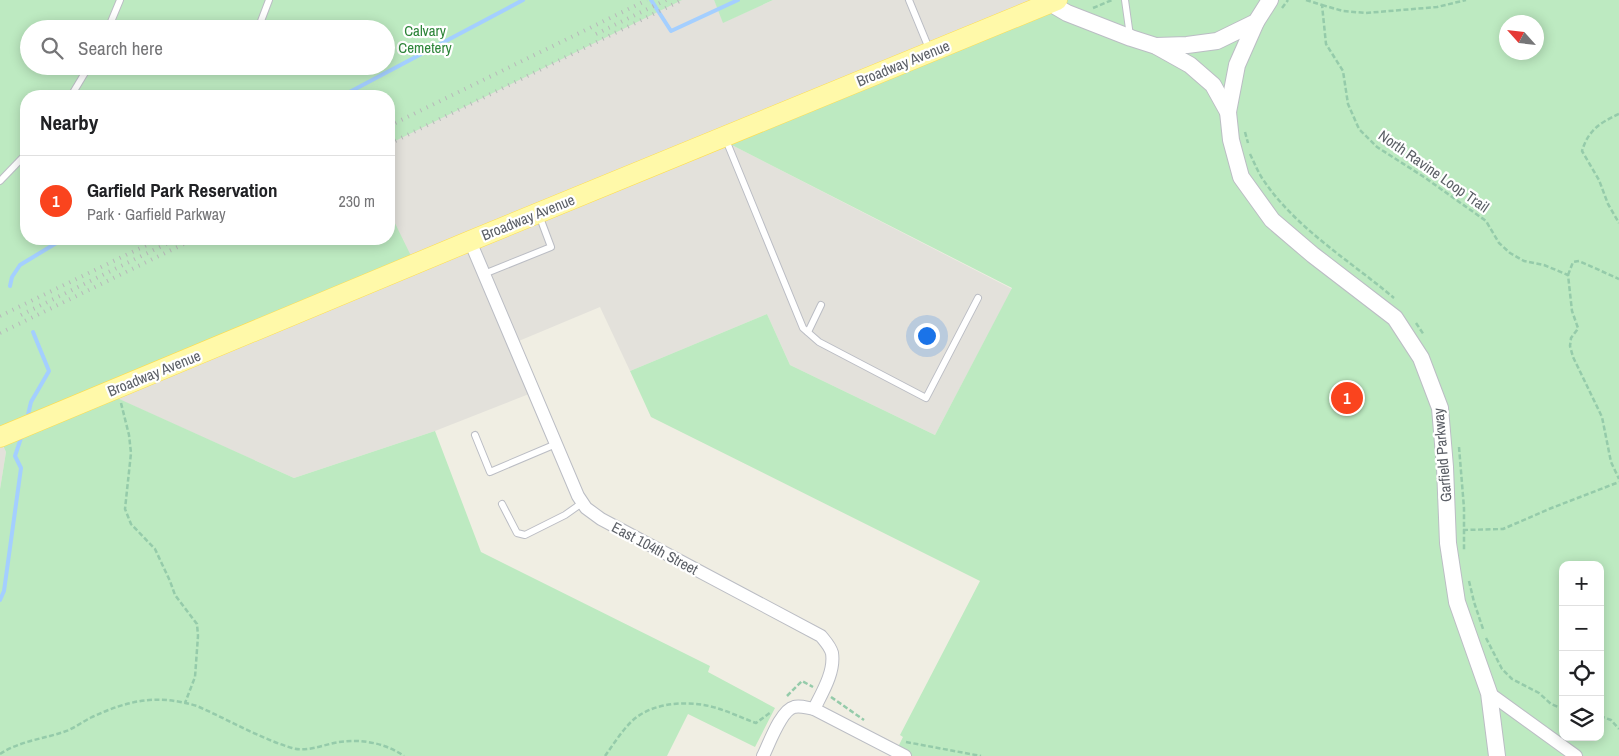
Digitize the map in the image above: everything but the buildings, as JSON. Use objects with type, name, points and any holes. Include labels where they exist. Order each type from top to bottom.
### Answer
[{"type":"main road","name":"Broadway Avenue","points":[[0,437],[1053,1]]},
{"type":"street","name":"Garfield Parkway","points":[[1053,1],[1067,13],[1130,38],[1156,46],[1190,65],[1213,85],[1228,112]]},
{"type":"street","name":"Garfield Parkway","points":[[1156,46],[1187,45],[1216,41],[1256,22],[1274,7]]},
{"type":"street","name":"Garfield Parkway","points":[[1256,22],[1237,65],[1228,112],[1231,140],[1241,177],[1272,220],[1312,255],[1395,318],[1422,358],[1440,408],[1445,467],[1448,543],[1457,602],[1490,693],[1497,756]]},
{"type":"street","name":"East 104th Street","points":[[470,241],[582,503],[601,519],[821,636],[832,653],[832,666],[814,709]]},
{"type":"street","points":[[1490,693],[1576,756]]},
{"type":"street","points":[[763,756],[783,715],[792,707],[800,706],[814,709],[906,756]]},
{"type":"lane","points":[[112,20],[120,0]]},
{"type":"lane","points":[[261,20],[268,0]]},
{"type":"lane","points":[[909,0],[930,52]]},
{"type":"lane","points":[[1125,0],[1130,38]]},
{"type":"lane","points":[[75,90],[84,75]]},
{"type":"lane","points":[[724,136],[804,328],[819,342],[926,398],[978,298]]},
{"type":"lane","points":[[0,181],[20,160]]},
{"type":"lane","points":[[484,274],[551,247],[538,213]]},
{"type":"lane","points":[[808,332],[821,305]]},
{"type":"lane","points":[[475,435],[490,472],[556,444]]},
{"type":"lane","points":[[502,504],[517,532],[524,535],[565,515],[582,503]]},
{"type":"path","points":[[1089,9],[1112,0]]},
{"type":"path","points":[[1274,7],[1288,0]]},
{"type":"path","points":[[1306,0],[1343,11],[1366,14],[1437,7],[1466,0]]},
{"type":"path","name":"North Ravine Loop Trail","points":[[1322,5],[1326,44],[1343,71],[1348,104],[1359,129],[1377,147],[1424,177],[1486,222],[1499,243],[1510,253],[1524,260],[1544,265],[1568,275]]},
{"type":"path","points":[[1619,114],[1597,127],[1586,137],[1582,152],[1599,180],[1608,204],[1619,223]]},
{"type":"path","points":[[1244,128],[1248,144]]},
{"type":"path","points":[[1250,152],[1260,176],[1274,194],[1311,233],[1400,303]]},
{"type":"path","points":[[1463,530],[1503,529],[1619,481],[1611,462],[1602,418],[1573,357],[1570,346],[1570,338],[1578,328],[1572,311],[1568,275],[1573,262],[1579,261],[1619,279]]},
{"type":"path","points":[[1416,322],[1425,337]]},
{"type":"path","points":[[116,389],[124,411],[131,453],[124,509],[131,524],[155,549],[175,595],[196,624],[198,636],[195,677],[185,703]]},
{"type":"path","points":[[1458,439],[1464,508],[1465,553]]},
{"type":"path","points":[[1468,577],[1486,640],[1502,669],[1512,679],[1539,692],[1551,704],[1559,707]]},
{"type":"path","points":[[786,697],[802,681],[813,688]]},
{"type":"path","points":[[831,697],[868,722]]},
{"type":"path","points":[[0,754],[23,742],[68,730],[120,705],[142,700],[185,703],[218,715],[294,749],[315,748],[359,740],[383,746],[404,756]]},
{"type":"path","points":[[605,756],[632,721],[646,712],[661,706],[680,704],[705,705],[756,723],[774,709]]},
{"type":"path","points":[[1604,717],[1611,720],[1619,729]]},
{"type":"path","points":[[903,742],[982,756]]},
{"type":"shaded area","points":[[666,0],[714,0],[724,22],[773,0],[1057,0],[722,140],[1012,289],[935,435],[790,365],[767,314],[630,371],[600,307],[514,343],[534,392],[435,431],[294,478],[105,393],[173,245],[395,245],[395,132]]},
{"type":"shaded area","points":[[0,439],[6,452],[0,489]]},
{"type":"green space","name":"Calvary Cemetery","points":[[0,0],[682,0],[395,141],[395,90],[20,90],[20,245],[395,245],[395,223],[415,264],[106,393],[294,478],[435,431],[481,552],[710,666],[708,672],[775,708],[755,747],[688,714],[667,756],[0,756],[0,489],[6,452],[0,439]]},
{"type":"green space","points":[[714,0],[773,0],[723,23]]},
{"type":"green space","points":[[1063,0],[1619,0],[1619,756],[905,756],[896,751],[903,737],[900,735],[980,581],[651,417],[630,371],[767,314],[790,365],[935,435],[1012,288],[722,140]]},
{"type":"waterway","points":[[395,68],[523,0]]},
{"type":"waterway","points":[[651,0],[671,31],[738,0]]},
{"type":"waterway","points":[[353,90],[382,75]]},
{"type":"waterway","points":[[10,286],[12,277],[20,265],[53,245]]},
{"type":"waterway","points":[[27,419],[31,402],[49,371],[33,332]]},
{"type":"waterway","points":[[0,600],[4,591],[21,468],[15,456],[22,435]]},
{"type":"railway","points":[[395,123],[647,0]]},
{"type":"railway","points":[[596,34],[666,0]]},
{"type":"railway","points":[[395,141],[682,0]]},
{"type":"railway","points":[[0,316],[147,245]]},
{"type":"railway","points":[[21,315],[164,245]]},
{"type":"railway","points":[[0,333],[182,245]]},
{"type":"place","name":"Garfield Park Reservation","points":[[1347,398]]}]
